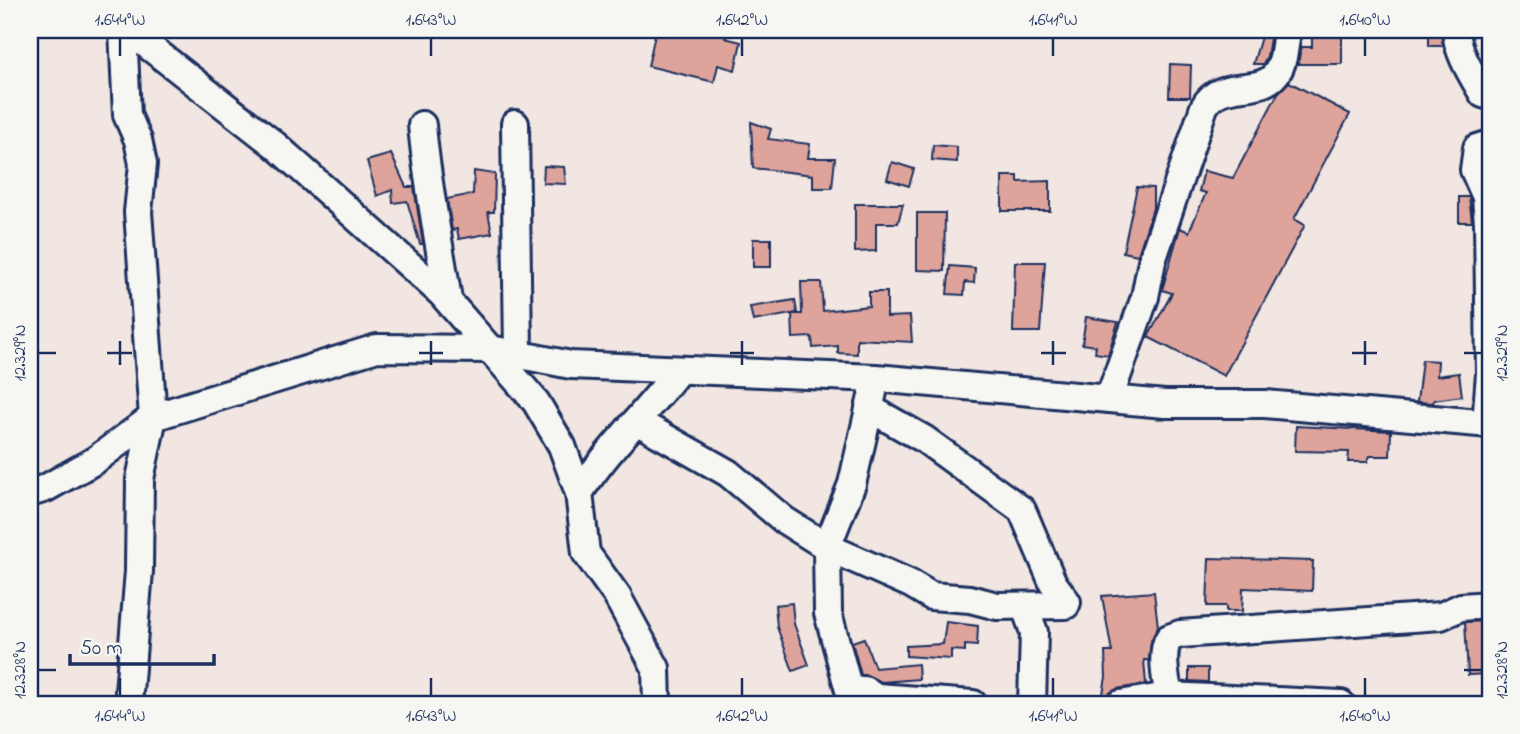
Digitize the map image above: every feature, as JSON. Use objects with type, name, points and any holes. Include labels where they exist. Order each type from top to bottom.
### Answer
[{"type":"street","points":[[123,30],[127,116],[138,141],[143,164],[138,212],[153,416],[140,479],[139,571],[128,704]]},
{"type":"street","points":[[128,30],[275,145],[448,300],[536,402],[562,446],[579,493],[586,553],[617,596],[656,668],[657,704]]},
{"type":"street","points":[[1109,399],[1145,297],[1152,261],[1204,107],[1211,95],[1223,90],[1265,84],[1279,69],[1287,30]]},
{"type":"street","points":[[1456,30],[1457,40],[1473,77],[1483,94],[1490,96]]},
{"type":"street","points":[[515,124],[518,353]]},
{"type":"street","points":[[422,125],[428,193],[438,234],[448,300]]},
{"type":"street","points":[[30,494],[94,461],[153,416],[377,348],[490,349],[570,365],[876,378],[1165,404],[1265,404],[1488,424],[1489,224],[1486,197],[1474,170],[1476,148],[1490,144]]},
{"type":"street","points":[[579,493],[604,455],[638,422],[678,370]]},
{"type":"street","points":[[876,378],[852,484],[827,547],[828,613],[853,699],[864,690],[877,697],[973,704]]},
{"type":"street","points":[[638,422],[728,474],[784,520],[827,547],[911,584],[931,596],[1025,607],[1068,603],[1053,583],[1021,510],[924,439],[869,408]]},
{"type":"street","points":[[1172,700],[1166,643],[1180,634],[1441,616],[1461,607],[1490,605]]},
{"type":"street","points":[[1025,607],[1034,632],[1032,704]]},
{"type":"street","points":[[1119,704],[1172,700],[1341,704]]},
{"type":"building","points":[[656,30],[727,30],[725,38],[741,42],[735,70],[718,65],[714,82],[648,66]]},
{"type":"building","points":[[1263,30],[1271,33],[1267,56],[1263,64],[1253,64]]},
{"type":"building","points":[[1312,30],[1342,30],[1342,64],[1298,64],[1301,47],[1312,47]]},
{"type":"building","points":[[1429,30],[1441,30],[1443,46],[1429,46]]},
{"type":"building","points":[[1170,64],[1191,65],[1190,97],[1169,97]]},
{"type":"building","points":[[1289,82],[1350,114],[1294,219],[1305,225],[1224,376],[1148,337],[1172,293],[1162,290],[1180,228],[1189,232],[1206,193],[1199,191],[1204,171],[1233,178],[1278,93]]},
{"type":"building","points":[[751,122],[771,129],[768,139],[810,144],[808,158],[835,158],[832,188],[813,188],[813,175],[753,168]]},
{"type":"building","points":[[933,145],[957,147],[957,162],[932,160]]},
{"type":"building","points":[[391,154],[406,187],[414,187],[423,244],[420,244],[407,201],[393,203],[392,190],[377,196],[367,161]]},
{"type":"building","points":[[892,162],[914,169],[909,186],[887,179]]},
{"type":"building","points":[[544,166],[564,167],[566,184],[543,183]]},
{"type":"building","points":[[474,171],[495,174],[494,212],[488,212],[492,233],[459,239],[457,229],[452,230],[447,199],[473,194]]},
{"type":"building","points":[[1002,176],[1018,176],[1018,182],[1050,181],[1050,211],[1002,211]]},
{"type":"building","points":[[1137,187],[1153,188],[1153,208],[1138,255],[1123,252]]},
{"type":"building","points":[[1459,197],[1469,197],[1472,222],[1459,222]]},
{"type":"building","points":[[855,204],[903,204],[898,223],[876,223],[876,251],[855,252]]},
{"type":"building","points":[[917,213],[945,213],[944,271],[917,270]]},
{"type":"building","points":[[753,239],[771,239],[771,267],[753,267]]},
{"type":"building","points":[[1015,262],[1045,262],[1040,332],[1013,332]]},
{"type":"building","points":[[950,266],[975,268],[974,283],[965,282],[964,295],[947,294]]},
{"type":"building","points":[[801,282],[821,282],[823,311],[869,306],[869,292],[887,292],[887,317],[910,316],[912,342],[857,339],[857,354],[838,353],[838,346],[813,348],[812,337],[793,338],[792,314],[802,314]]},
{"type":"building","points":[[795,300],[797,313],[753,321],[750,307]]},
{"type":"building","points":[[1086,317],[1118,322],[1108,355],[1095,353],[1096,346],[1082,344]]},
{"type":"building","points":[[1422,360],[1438,361],[1437,376],[1459,373],[1462,396],[1434,400],[1433,403],[1417,402]]},
{"type":"building","points":[[1296,426],[1391,431],[1390,456],[1370,456],[1367,462],[1348,462],[1349,452],[1295,451]]},
{"type":"building","points":[[1209,558],[1313,561],[1312,591],[1243,588],[1242,611],[1226,611],[1226,606],[1207,606]]},
{"type":"building","points":[[1154,592],[1158,627],[1151,641],[1149,660],[1144,660],[1146,684],[1117,689],[1102,700],[1106,677],[1105,652],[1112,652],[1102,596]]},
{"type":"building","points":[[792,603],[794,624],[809,665],[793,671],[777,627],[775,605]]},
{"type":"building","points":[[1490,621],[1490,674],[1468,675],[1465,622]]},
{"type":"building","points":[[946,622],[978,626],[977,646],[965,645],[965,651],[951,650],[951,659],[906,656],[906,646],[943,644]]},
{"type":"building","points":[[864,638],[875,668],[918,664],[919,679],[882,682],[861,675],[852,642]]},
{"type":"building","points":[[1189,668],[1208,668],[1208,682],[1189,681]]}]
